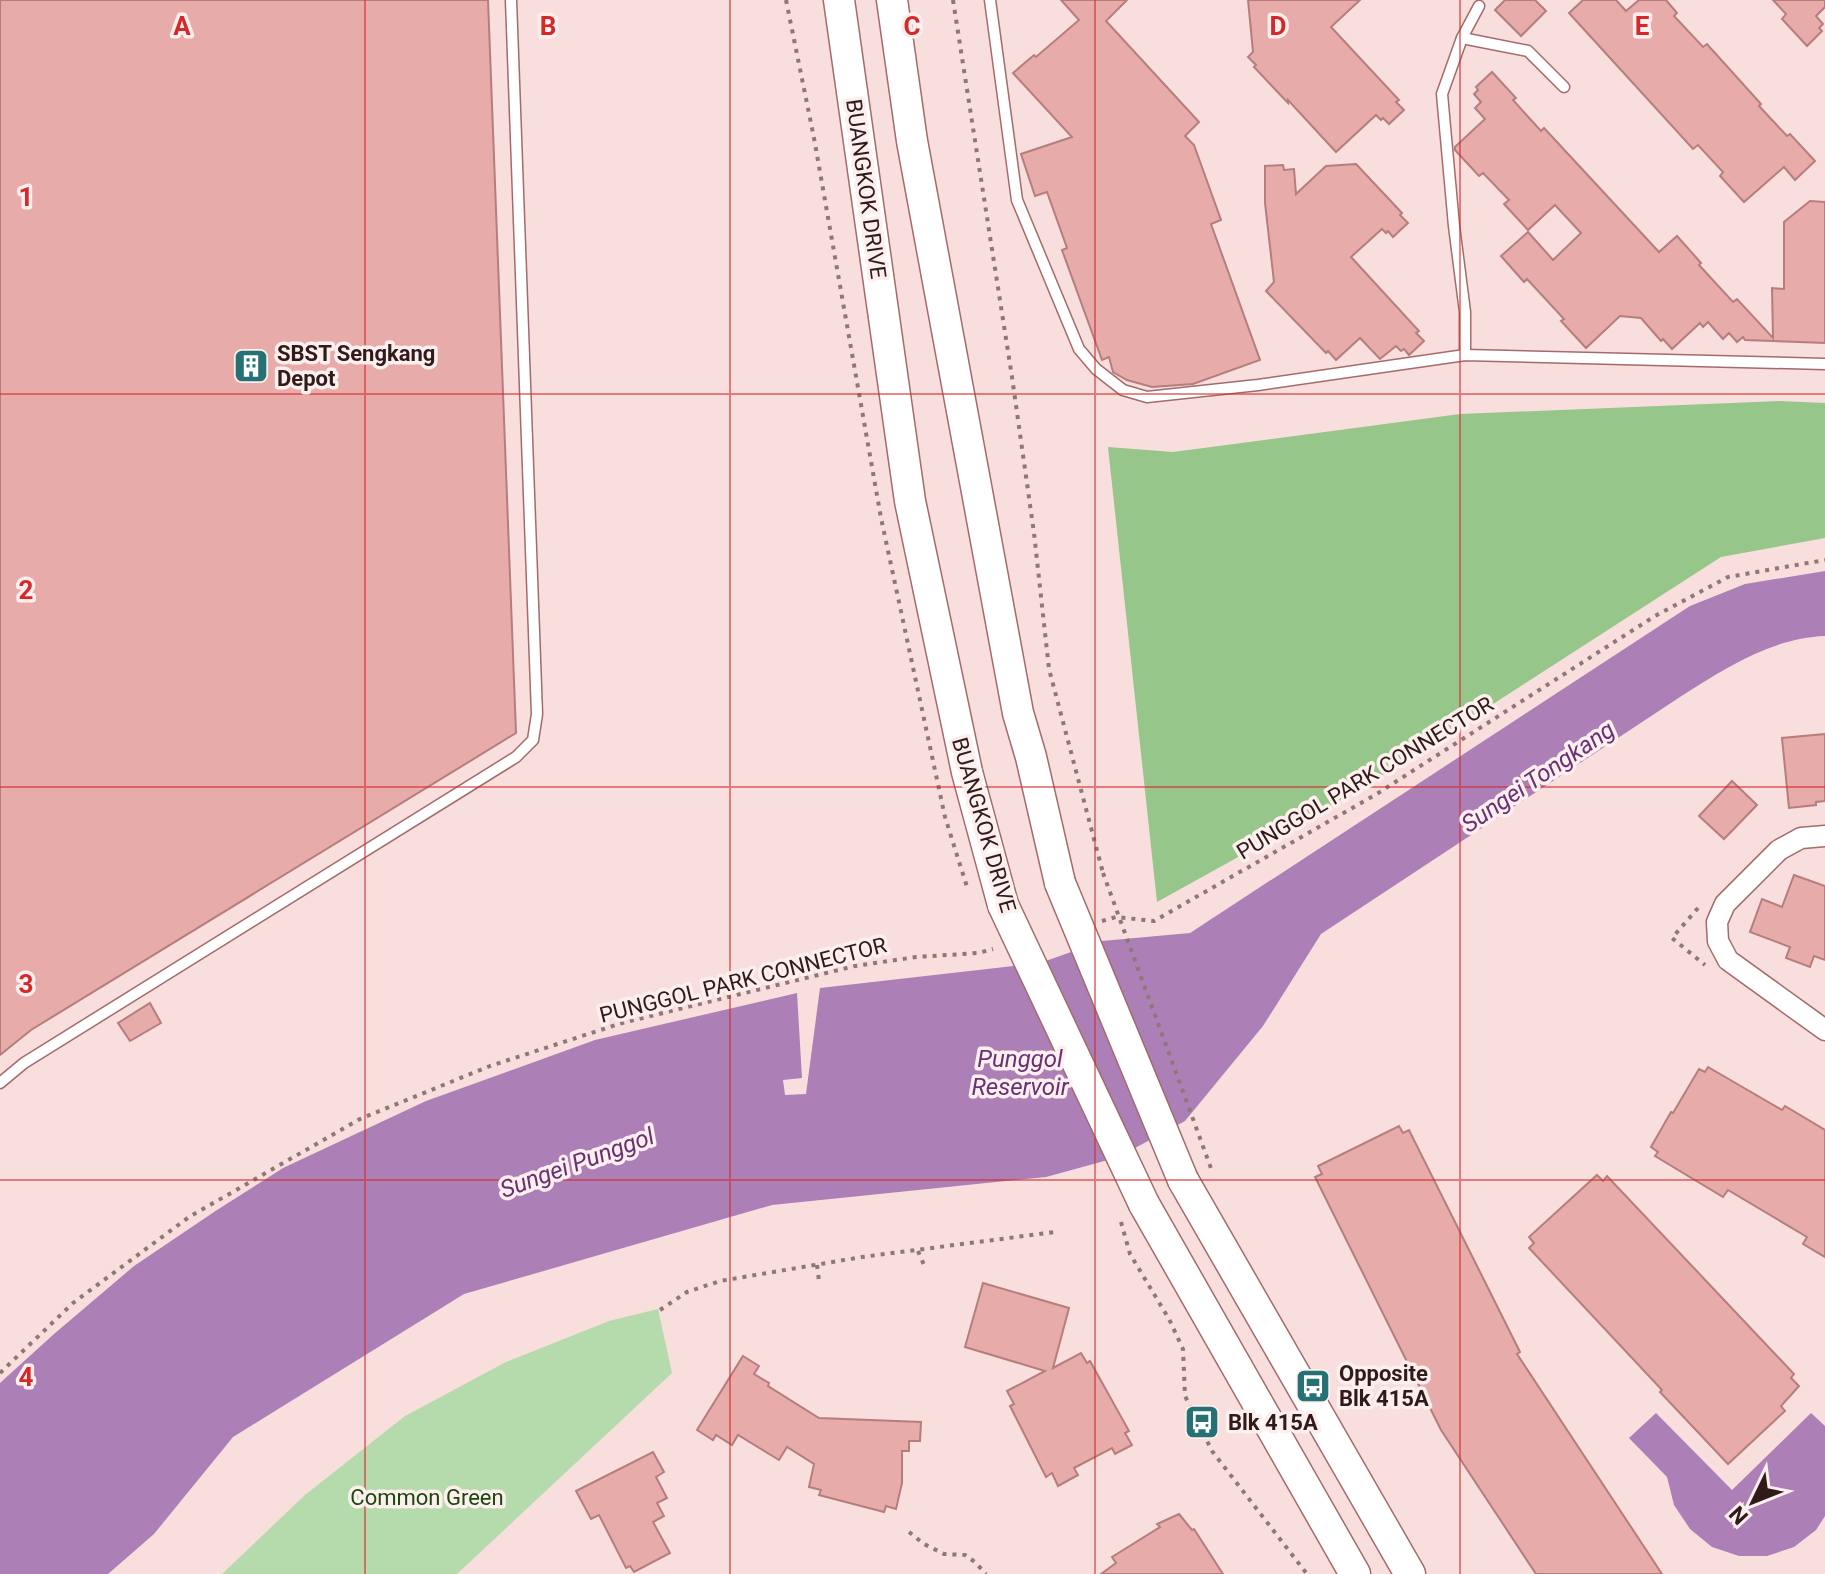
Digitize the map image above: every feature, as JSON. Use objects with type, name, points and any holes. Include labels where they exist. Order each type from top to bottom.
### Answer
[{"type":"main road","name":"BUANGKOK DRIVE","points":[[839,0],[910,501],[967,772],[1003,905],[1131,1209],[1355,1574]]},
{"type":"main road","points":[[892,0],[912,141],[1018,713],[1060,883],[1183,1180],[1410,1574]]},
{"type":"street","points":[[1825,836],[1801,838],[1779,850],[1725,904],[1717,922],[1718,941],[1728,960],[1825,1030]]},
{"type":"lane","points":[[0,1083],[24,1063],[516,757],[533,740],[537,714],[511,0]]},
{"type":"lane","points":[[990,0],[1017,200],[1079,349],[1096,369],[1123,390],[1147,397],[1258,385],[1465,355],[1825,364]]},
{"type":"lane","points":[[1465,355],[1465,312],[1442,94],[1462,38],[1479,6]]},
{"type":"lane","points":[[1462,38],[1528,51],[1564,87]]},
{"type":"path","points":[[786,0],[814,138],[881,518],[945,817],[969,892]]},
{"type":"path","points":[[953,0],[1012,377],[1049,669],[1103,873],[1212,1171]]},
{"type":"path","name":"PUNGGOL PARK CONNECTOR","points":[[1090,923],[1116,917],[1154,921],[1375,795],[1655,616],[1728,577],[1825,560]]},
{"type":"path","name":"PUNGGOL PARK CONNECTOR","points":[[0,1373],[73,1303],[189,1217],[360,1119],[490,1066],[622,1023],[855,966],[992,949]]},
{"type":"path","points":[[1131,1209],[1130,1254],[1183,1349],[1185,1396],[1212,1451],[1307,1574]]},
{"type":"path","points":[[660,1310],[687,1292],[720,1281],[862,1257],[1055,1232]]},
{"type":"path","points":[[918,1251],[924,1265]]},
{"type":"path","points":[[817,1265],[819,1281]]},
{"type":"path","points":[[909,1532],[944,1554],[965,1555],[986,1574]]},
{"type":"green space","points":[[1780,401],[1825,403],[1825,538],[1721,557],[1366,786],[1157,902],[1108,447],[1173,452],[1460,414]]},
{"type":"green space","name":"Common Green","points":[[658,1309],[672,1373],[457,1574],[222,1574],[305,1495],[405,1416],[506,1362],[609,1321]]},
{"type":"water","name":"Punggol Reservoir","points":[[1825,571],[1825,636],[1786,642],[1714,676],[1321,934],[1263,1026],[1185,1121],[1108,1160],[1046,1177],[772,1205],[464,1294],[233,1437],[154,1534],[108,1574],[0,1574],[0,1383],[134,1266],[283,1168],[426,1101],[595,1040],[797,993],[802,1078],[783,1080],[785,1095],[806,1094],[820,988],[1040,963],[1102,941],[1190,933],[1690,606],[1745,584]]},
{"type":"water","points":[[1656,1413],[1732,1490],[1811,1413],[1825,1426],[1825,1516],[1816,1530],[1794,1547],[1767,1556],[1739,1556],[1712,1547],[1690,1529],[1674,1505],[1667,1477],[1629,1438]]},
{"type":"building","name":"SBST Sengkang Depot","points":[[0,0],[488,0],[516,733],[31,1030],[0,1055]]},
{"type":"building","points":[[1061,0],[1127,0],[1106,21],[1199,122],[1185,136],[1194,145],[1221,220],[1211,224],[1260,360],[1193,384],[1152,387],[1127,380],[1113,372],[1109,357],[1102,360],[1062,250],[1067,248],[1047,192],[1035,196],[1021,154],[1072,137],[1013,73],[1079,20]]},
{"type":"building","points":[[1248,0],[1360,0],[1331,27],[1399,100],[1396,102],[1404,110],[1389,124],[1376,115],[1336,152],[1248,57],[1253,52]]},
{"type":"building","points":[[1505,0],[1535,0],[1546,11],[1521,36],[1495,10]]},
{"type":"building","points":[[1583,0],[1616,0],[1626,11],[1639,0],[1666,0],[1677,13],[1674,16],[1703,47],[1707,44],[1761,104],[1759,106],[1815,161],[1795,180],[1784,167],[1744,202],[1720,176],[1723,172],[1698,145],[1693,149],[1569,13]]},
{"type":"building","points":[[1773,0],[1825,0],[1825,7],[1816,16],[1823,24],[1819,28],[1822,31],[1807,46],[1782,19],[1786,14]]},
{"type":"building","points":[[1492,72],[1541,131],[1544,128],[1659,252],[1677,236],[1733,302],[1737,299],[1773,338],[1772,288],[1784,289],[1784,222],[1810,201],[1825,202],[1825,343],[1745,340],[1743,337],[1737,342],[1729,333],[1723,339],[1708,322],[1703,327],[1700,323],[1672,349],[1641,318],[1620,316],[1586,348],[1561,321],[1564,319],[1501,256],[1528,232],[1553,260],[1581,233],[1555,205],[1528,230],[1504,204],[1509,200],[1483,173],[1479,176],[1455,150],[1485,119],[1475,108],[1481,102],[1474,94],[1478,90],[1476,87]]},
{"type":"building","points":[[1356,164],[1408,223],[1393,237],[1382,229],[1351,257],[1419,331],[1416,333],[1424,341],[1409,355],[1396,346],[1380,359],[1360,338],[1336,360],[1266,291],[1274,282],[1265,203],[1265,166],[1283,165],[1284,170],[1294,169],[1296,194],[1326,166]]},
{"type":"building","points":[[1825,734],[1825,801],[1789,808],[1782,738]]},
{"type":"building","points":[[1732,781],[1757,805],[1724,839],[1699,816]]},
{"type":"building","points":[[1794,875],[1825,886],[1825,960],[1814,956],[1810,967],[1786,958],[1790,947],[1750,932],[1762,899],[1782,907]]},
{"type":"building","points":[[150,1003],[161,1023],[130,1041],[118,1023]]},
{"type":"building","points":[[1708,1067],[1782,1110],[1785,1106],[1825,1130],[1825,1257],[1803,1244],[1807,1237],[1728,1190],[1723,1197],[1655,1156],[1658,1152],[1651,1147],[1671,1112],[1699,1069],[1705,1072]]},
{"type":"building","points":[[1399,1126],[1403,1133],[1409,1130],[1520,1352],[1517,1354],[1662,1574],[1536,1574],[1441,1430],[1315,1177],[1322,1174],[1318,1166]]},
{"type":"building","points":[[1597,1175],[1603,1181],[1607,1176],[1794,1374],[1791,1378],[1799,1386],[1781,1406],[1785,1411],[1728,1464],[1529,1248],[1534,1243],[1529,1237]]},
{"type":"building","points":[[983,1283],[1069,1308],[1053,1368],[1081,1353],[1087,1363],[1090,1361],[1129,1431],[1125,1433],[1132,1445],[1115,1454],[1112,1448],[1074,1468],[1078,1475],[1058,1486],[1052,1473],[1046,1477],[1010,1406],[1014,1404],[1007,1391],[1045,1371],[965,1347]]},
{"type":"building","points":[[743,1356],[759,1366],[754,1374],[769,1383],[768,1386],[819,1418],[921,1422],[920,1441],[909,1441],[909,1451],[902,1451],[902,1483],[896,1509],[886,1506],[884,1512],[819,1495],[821,1490],[809,1487],[814,1464],[787,1447],[779,1460],[738,1435],[732,1445],[716,1435],[713,1440],[697,1430]]},
{"type":"building","points":[[653,1452],[664,1472],[656,1477],[667,1498],[657,1503],[664,1516],[653,1522],[670,1553],[634,1572],[630,1566],[626,1568],[599,1515],[591,1519],[576,1491]]},
{"type":"building","points":[[1179,1514],[1194,1529],[1223,1574],[1101,1574],[1116,1563],[1112,1557],[1160,1527],[1157,1524]]},
{"type":"place","name":"SBST Sengkang Depot","points":[[251,366]]},
{"type":"place","name":"Opposite Blk 415A","points":[[1313,1386]]},
{"type":"place","name":"Blk 415A","points":[[1202,1422]]},
{"type":"water label","name":"Sungei Tongkang","points":[[1538,777]]},
{"type":"water label","name":"Sungei Punggol","points":[[577,1163]]}]
